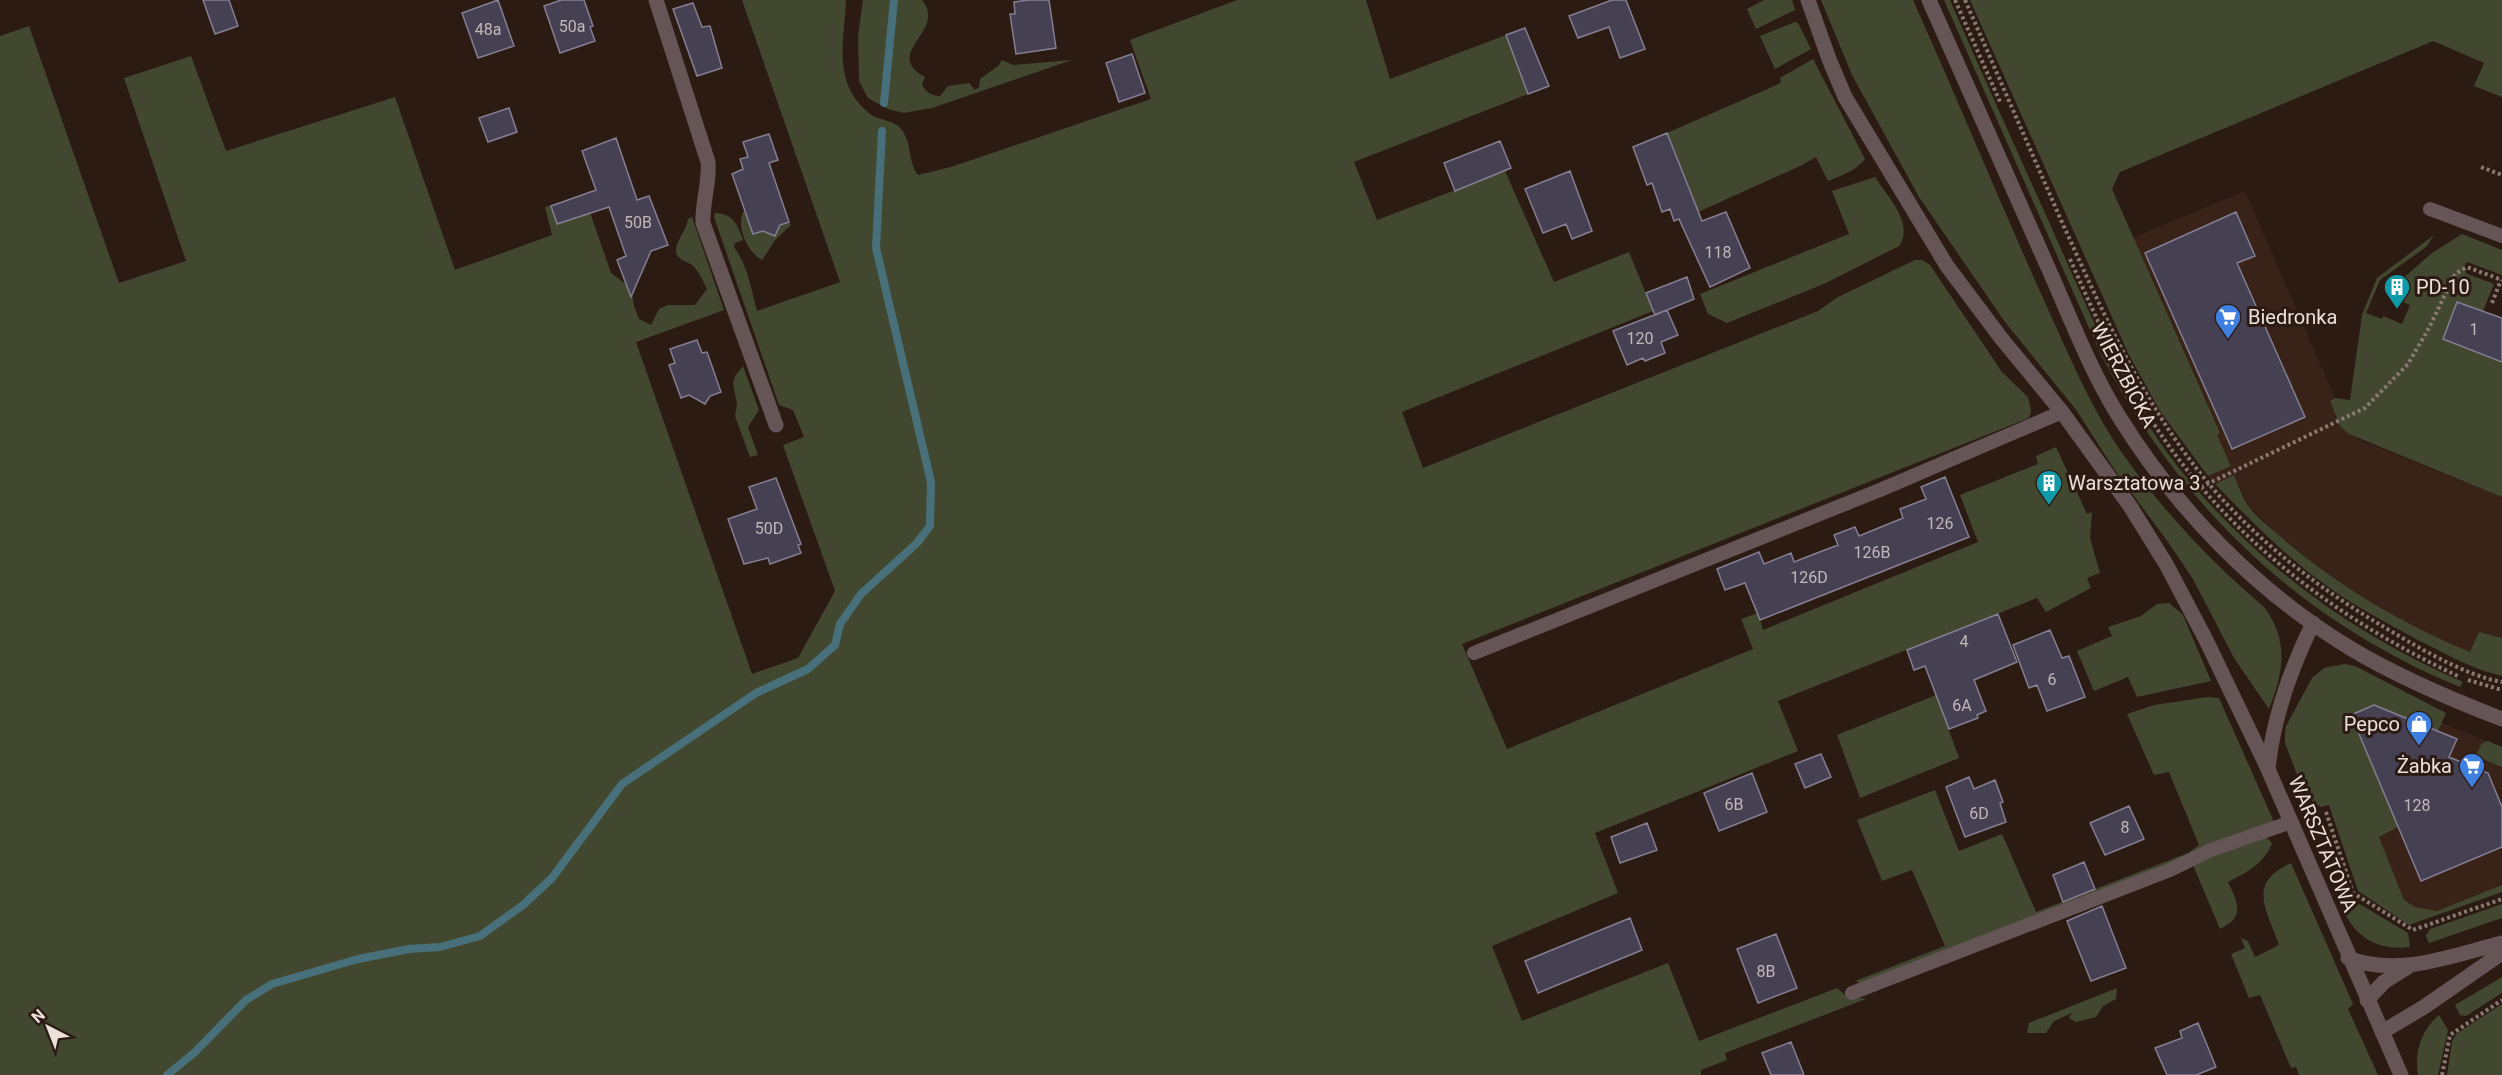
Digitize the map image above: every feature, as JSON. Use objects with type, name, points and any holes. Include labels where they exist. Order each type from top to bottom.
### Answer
[{"type":"street","points":[[656,0],[708,162],[709,173],[703,223],[776,425]]},
{"type":"street","points":[[1808,0],[1845,97],[1947,266],[2001,338],[2062,412],[2156,545],[2206,640],[2268,769]]},
{"type":"street","name":"WIERZBICKA","points":[[1929,0],[2085,350],[2117,413],[2157,472],[2208,532],[2256,578],[2313,623],[2350,648],[2393,671],[2453,700],[2502,719]]},
{"type":"street","name":"WARSZTATOWA","points":[[2313,623],[2279,710],[2270,747],[2268,769],[2348,958],[2401,1075]]},
{"type":"street","points":[[2348,958],[2363,964],[2379,966],[2413,965],[2502,943]]},
{"type":"street","points":[[2382,1032],[2424,1008],[2502,952]]},
{"type":"street","points":[[2367,1000],[2384,982],[2413,965]]},
{"type":"lane","points":[[2430,209],[2502,236]]},
{"type":"lane","points":[[1474,653],[1880,490],[2062,412]]},
{"type":"lane","points":[[1852,993],[2170,870],[2211,850],[2291,822]]},
{"type":"path","points":[[1955,0],[2002,106]]},
{"type":"path","points":[[1965,0],[2110,330],[2162,422],[2208,483],[2233,511],[2278,552],[2349,606],[2401,638],[2470,672],[2502,682]]},
{"type":"path","points":[[2481,167],[2502,175]]},
{"type":"path","points":[[2067,252],[2122,370],[2161,435],[2201,487],[2244,533],[2270,557],[2332,604],[2415,655],[2470,681],[2502,690]]},
{"type":"path","points":[[2201,487],[2365,408],[2408,364],[2429,328],[2455,274],[2463,268],[2467,267],[2501,280],[2492,303]]},
{"type":"path","points":[[2326,812],[2353,892],[2413,930],[2502,899]]},
{"type":"path","points":[[2442,1075],[2450,1035],[2502,1000]]},
{"type":"shaded area","points":[[2245,191],[2335,398],[2330,401],[2340,426],[2360,440],[2502,497],[2502,668],[2411,626],[2341,585],[2276,533],[2248,505],[2234,475],[2215,484],[2208,476],[2231,465],[2216,435],[2220,433],[2132,238]]},
{"type":"shaded area","points":[[2345,664],[2355,666],[2446,713],[2442,723],[2502,747],[2502,885],[2437,911],[2415,907],[2404,901],[2379,837],[2389,831],[2329,666]]},
{"type":"green space","points":[[742,0],[846,0],[843,61],[850,89],[857,101],[869,113],[894,123],[901,129],[907,140],[912,164],[918,175],[951,167],[1151,99],[1130,40],[1237,0],[1366,0],[1390,79],[1506,35],[1528,94],[1354,162],[1377,220],[1505,171],[1554,282],[1629,252],[1653,311],[1402,412],[1423,468],[1818,311],[1838,297],[1915,260],[1922,260],[1930,265],[2002,372],[2028,397],[2031,410],[2029,418],[1462,644],[1507,749],[1753,649],[1741,619],[1758,613],[1763,630],[1978,542],[1960,495],[2038,464],[2036,456],[2056,447],[2087,514],[2092,512],[2090,538],[2100,573],[2087,578],[2091,588],[2046,612],[2037,598],[1778,701],[1798,751],[1595,833],[1618,893],[1492,946],[1522,1021],[1668,963],[1699,1041],[1837,988],[1845,995],[1866,999],[1725,1053],[1727,1060],[1701,1070],[1701,1075],[0,1075],[0,36],[29,26],[119,283],[186,261],[124,78],[191,56],[226,151],[395,97],[455,270],[552,235],[545,207],[584,195],[611,273],[631,288],[639,319],[651,325],[659,309],[668,305],[695,305],[707,289],[694,267],[679,257],[676,252],[688,219],[692,217],[724,310],[636,342],[752,674],[798,658],[835,591],[783,445],[804,437],[793,410],[779,405],[714,217],[715,213],[727,215],[739,229],[743,240],[735,243],[734,247],[746,270],[757,311],[840,282]]},
{"type":"green space","points":[[863,0],[922,0],[928,11],[927,22],[912,50],[910,59],[913,68],[925,77],[922,85],[934,95],[940,96],[948,86],[969,83],[975,90],[979,87],[980,79],[998,66],[1002,60],[1013,65],[1072,60],[932,108],[904,113],[888,109],[868,98],[859,81],[858,36]]},
{"type":"green space","points":[[1764,0],[1792,0],[1795,10],[1756,29],[1747,9]]},
{"type":"green space","points":[[1821,0],[1913,0],[2042,296],[2080,378],[2112,438],[2140,478],[2173,517],[2207,555],[2264,607],[2272,620],[2281,644],[2281,669],[2269,709],[2234,658],[2193,579],[2168,542],[2114,469],[2077,411],[2005,322],[1919,197],[1852,75]]},
{"type":"green space","points":[[1944,0],[1950,0],[2113,362],[2160,443],[2208,502],[2273,565],[2308,593],[2383,642],[2463,682],[2460,687],[2402,660],[2348,629],[2297,593],[2250,553],[2168,462],[2133,410],[2101,355]]},
{"type":"green space","points":[[1970,0],[2502,0],[2502,97],[2474,86],[2484,63],[2433,41],[2120,172],[2112,189],[2220,433],[2217,435],[2231,466],[2208,476],[2160,411],[2129,355]]},
{"type":"green space","points":[[1795,22],[1798,23],[1811,49],[1775,69],[1760,36]]},
{"type":"green space","points":[[1813,59],[1865,159],[1853,170],[1828,181],[1816,157],[1698,212],[1667,133],[1781,83],[1780,78]]},
{"type":"green space","points":[[1875,177],[1898,210],[1902,220],[1904,229],[1899,246],[1826,283],[1727,323],[1708,314],[1700,294],[1849,234],[1832,191]]},
{"type":"green space","points":[[745,209],[754,234],[763,231],[770,234],[776,233],[780,225],[789,222],[791,225],[776,239],[762,260],[751,251],[744,237],[741,222]]},
{"type":"green space","points":[[2462,234],[2502,250],[2502,275],[2467,262],[2463,268],[2467,274],[2494,284],[2483,311],[2457,302],[2443,339],[2502,362],[2502,497],[2349,434],[2340,426],[2330,401],[2335,398],[2350,400],[2362,315],[2377,278],[2434,235],[2426,247],[2380,280],[2366,313],[2382,319],[2383,316],[2402,324],[2410,305],[2389,296],[2392,288],[2432,253]]},
{"type":"green space","points":[[743,366],[759,410],[748,427],[758,455],[750,457],[735,416],[737,404],[733,384],[735,376]]},
{"type":"green space","points":[[2234,475],[2247,504],[2261,520],[2330,576],[2374,604],[2421,630],[2470,652],[2479,632],[2502,638],[2502,676],[2449,656],[2418,640],[2360,608],[2312,575],[2269,538],[2215,484]]},
{"type":"green space","points":[[2169,603],[2183,615],[2211,681],[2137,697],[2128,677],[2094,691],[2077,651],[2112,636],[2108,627],[2141,616],[2157,604]]},
{"type":"green space","points":[[2345,664],[2355,666],[2446,713],[2438,731],[2375,705],[2351,715],[2398,827],[2379,837],[2404,900],[2415,907],[2437,911],[2502,885],[2502,892],[2409,925],[2358,891],[2329,805],[2321,807],[2306,798],[2285,743],[2286,726],[2312,678],[2324,668]]},
{"type":"green space","points":[[1936,695],[1959,758],[1860,798],[1837,735]]},
{"type":"green space","points":[[2208,697],[2219,698],[2274,822],[1862,984],[1855,981],[1945,946],[1912,870],[1882,881],[1857,820],[1935,790],[1959,851],[2002,834],[2036,912],[2188,853],[2199,845],[2169,772],[2154,775],[2127,714],[2154,705]]},
{"type":"green space","points":[[2488,741],[2502,747],[2502,767],[2480,758],[2477,753],[2482,743]]},
{"type":"green space","points":[[2266,837],[2272,843],[2264,857],[2248,871],[2228,882],[2236,903],[2236,915],[2228,925],[2220,929],[2193,865],[2221,851]]},
{"type":"green space","points":[[2291,863],[2353,1004],[2348,1009],[2378,1075],[2299,1075],[2296,1067],[2291,1068],[2260,995],[2249,998],[2231,954],[2245,948],[2241,938],[2248,941],[2255,957],[2279,945],[2266,909],[2264,889],[2268,879]]},
{"type":"green space","points":[[2353,900],[2408,933],[2410,947],[2390,947],[2365,938],[2346,916]]},
{"type":"green space","points":[[2502,904],[2502,918],[2429,943],[2426,936],[2430,929]]},
{"type":"green space","points":[[2502,977],[2502,993],[2466,1016],[2460,1015],[2455,1005]]},
{"type":"green space","points":[[2117,988],[2116,999],[2103,1006],[2096,1017],[2076,1022],[2069,1018],[2072,1013],[2054,1021],[2046,1033],[2027,1033],[2029,1023]]},
{"type":"green space","points":[[2502,1004],[2502,1075],[2447,1075],[2452,1042],[2456,1034]]},
{"type":"green space","points":[[2439,1015],[2448,1030],[2438,1075],[2418,1075],[2417,1058],[2420,1042],[2428,1027]]},
{"type":"building","points":[[203,0],[229,0],[238,26],[215,34]]},
{"type":"building","points":[[498,0],[514,46],[478,58],[462,13]]},
{"type":"building","points":[[561,0],[584,0],[593,26],[590,27],[595,41],[560,53],[544,6]]},
{"type":"building","points":[[1049,0],[1056,48],[1016,54],[1010,14],[1015,14],[1014,2]]},
{"type":"building","points":[[1612,0],[1626,0],[1645,49],[1620,58],[1609,27],[1578,38],[1569,16]]},
{"type":"building","points":[[693,3],[702,27],[710,26],[722,68],[697,76],[673,9]]},
{"type":"building","points":[[1525,28],[1549,86],[1528,94],[1506,35]]},
{"type":"building","points":[[1132,54],[1145,93],[1119,102],[1106,63]]},
{"type":"building","points":[[509,108],[517,132],[488,142],[479,118]]},
{"type":"building","points":[[1667,133],[1702,221],[1726,212],[1750,268],[1710,287],[1679,219],[1674,221],[1670,209],[1662,212],[1652,183],[1647,185],[1633,147]]},
{"type":"building","points":[[769,134],[778,160],[769,163],[789,222],[780,225],[775,236],[763,231],[753,234],[732,174],[743,169],[740,159],[748,157],[743,142]]},
{"type":"building","points":[[616,138],[637,200],[649,196],[668,245],[651,251],[631,297],[617,260],[626,256],[609,207],[557,224],[551,206],[596,190],[582,151]]},
{"type":"building","points":[[1500,141],[1511,168],[1455,191],[1444,163]]},
{"type":"building","points":[[1570,171],[1592,231],[1572,239],[1566,224],[1543,233],[1525,189]]},
{"type":"building","name":"Biedronka","points":[[2236,212],[2255,256],[2237,263],[2305,417],[2232,449],[2145,253]]},
{"type":"building","points":[[1687,277],[1694,299],[1655,315],[1646,293]]},
{"type":"building","points":[[2457,302],[2502,318],[2502,362],[2443,339]]},
{"type":"building","points":[[1667,310],[1678,335],[1661,342],[1665,353],[1645,361],[1643,358],[1627,365],[1613,331]]},
{"type":"building","points":[[697,340],[702,353],[707,352],[721,392],[710,396],[705,404],[689,395],[681,398],[669,365],[675,363],[670,349]]},
{"type":"building","points":[[1945,477],[1969,537],[1760,620],[1745,583],[1725,590],[1717,569],[1759,552],[1764,564],[1791,553],[1794,562],[1838,545],[1834,535],[1855,527],[1859,536],[1903,518],[1900,509],[1926,499],[1921,487]]},
{"type":"building","points":[[776,478],[801,544],[798,545],[801,553],[770,564],[768,558],[744,564],[728,519],[757,509],[749,487]]},
{"type":"building","points":[[1998,614],[2017,662],[1974,680],[1986,711],[1977,715],[1978,718],[1949,729],[1925,666],[1914,670],[1907,650]]},
{"type":"building","points":[[2050,630],[2062,658],[2069,656],[2085,697],[2047,711],[2037,685],[2029,688],[2013,645]]},
{"type":"building","points":[[2374,705],[2457,739],[2449,757],[2488,773],[2502,807],[2502,847],[2421,881],[2351,715]]},
{"type":"building","points":[[1821,754],[1831,777],[1805,788],[1795,764]]},
{"type":"building","points":[[1752,773],[1767,812],[1719,831],[1704,793]]},
{"type":"building","points":[[1969,777],[1974,789],[1995,780],[2003,802],[2000,803],[2006,822],[1965,837],[1946,787]]},
{"type":"building","points":[[2129,806],[2144,839],[2105,855],[2090,823]]},
{"type":"building","points":[[1647,823],[1657,850],[1620,863],[1611,837]]},
{"type":"building","points":[[2084,862],[2095,889],[2063,902],[2053,875]]},
{"type":"building","points":[[2102,906],[2126,968],[2091,981],[2067,921]]},
{"type":"building","points":[[1630,918],[1642,950],[1538,993],[1525,961]]},
{"type":"building","points":[[1776,934],[1797,988],[1758,1003],[1737,949]]},
{"type":"building","points":[[2198,1023],[2216,1067],[2196,1075],[2167,1075],[2155,1048],[2182,1038],[2180,1031]]},
{"type":"building","points":[[1791,1042],[1804,1075],[1771,1075],[1762,1053]]},
{"type":"waterway","points":[[884,103],[894,0]]},
{"type":"waterway","points":[[167,1075],[194,1053],[246,1000],[272,984],[358,959],[409,949],[440,947],[480,936],[523,905],[552,878],[622,784],[756,693],[808,669],[835,645],[840,624],[861,594],[917,543],[930,526],[931,482],[876,248],[882,131]]},
{"type":"place","name":"PD-10","points":[[2397,310]]},
{"type":"place","name":"Biedronka","points":[[2228,340]]},
{"type":"place","name":"Warsztatowa 3","points":[[2049,506]]},
{"type":"place","name":"Pepco","points":[[2419,747]]},
{"type":"place","name":"Żabka","points":[[2472,789]]}]
